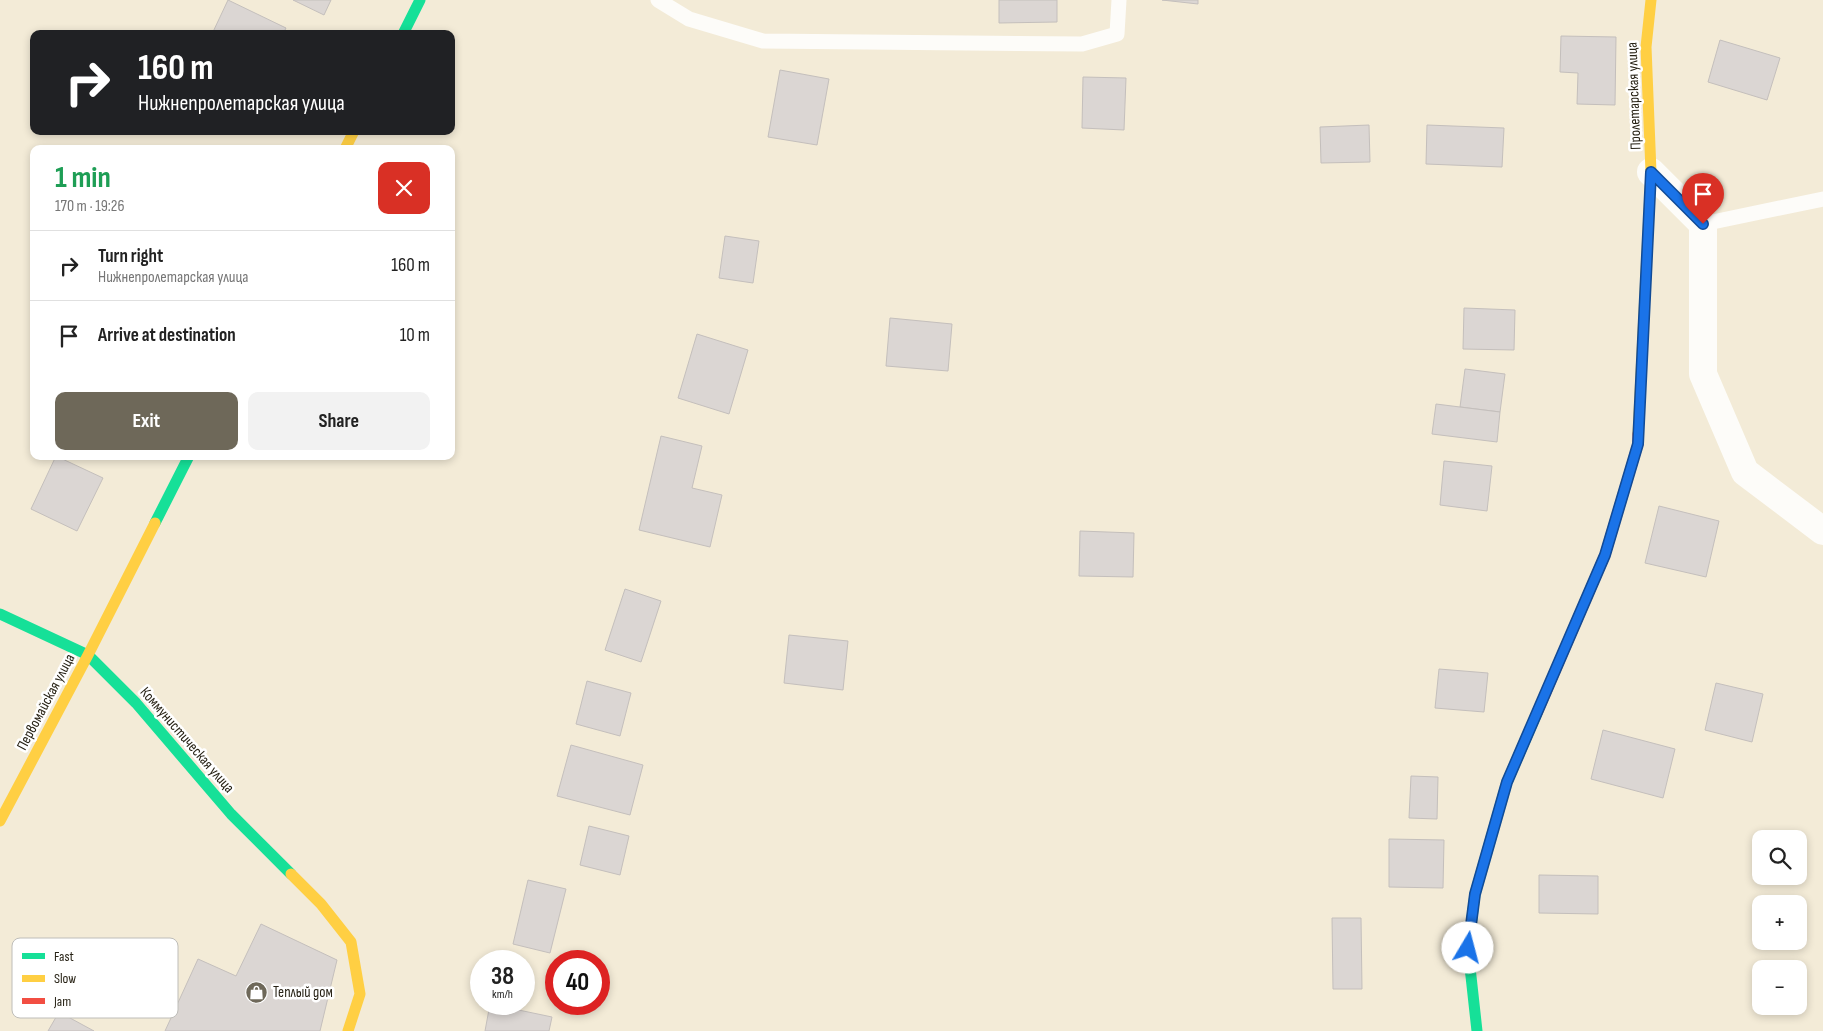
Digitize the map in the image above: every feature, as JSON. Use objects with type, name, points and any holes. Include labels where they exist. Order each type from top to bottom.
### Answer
[{"type":"street","points":[[405,30],[420,0]]},
{"type":"street","name":"Пролетарская улица","points":[[1476,1031],[1468,948],[1475,894],[1507,782],[1605,555],[1638,444],[1651,172],[1646,47],[1651,0]]},
{"type":"street","points":[[1651,172],[1703,224],[1703,374],[1745,472],[1823,530]]},
{"type":"street","points":[[88,655],[187,460]]},
{"type":"street","name":"Первомайская улица","points":[[0,614],[88,655],[0,821]]},
{"type":"street","name":"Коммунистическая улица","points":[[88,655],[136,703],[231,814],[321,904],[351,942],[360,994],[348,1031]]},
{"type":"lane","points":[[658,0],[689,19],[763,41],[1082,44],[1117,34],[1119,0]]},
{"type":"lane","points":[[1703,224],[1823,199]]},
{"type":"building","points":[[228,0],[286,28],[285,30],[214,30]]},
{"type":"building","points":[[293,0],[331,0],[324,15]]},
{"type":"building","points":[[999,0],[1057,0],[1057,22],[999,23]]},
{"type":"building","points":[[1162,0],[1198,0],[1198,4]]},
{"type":"building","points":[[1561,36],[1616,37],[1615,105],[1577,104],[1578,73],[1560,72]]},
{"type":"building","points":[[1720,40],[1780,58],[1767,100],[1708,82]]},
{"type":"building","points":[[780,70],[829,79],[817,145],[768,137]]},
{"type":"building","points":[[1083,77],[1126,78],[1124,130],[1082,128]]},
{"type":"building","points":[[1369,125],[1370,162],[1321,163],[1320,127]]},
{"type":"building","points":[[1427,125],[1504,128],[1502,167],[1426,164]]},
{"type":"building","points":[[725,236],[759,241],[753,283],[719,278]]},
{"type":"building","points":[[1464,308],[1515,310],[1514,350],[1463,349]]},
{"type":"building","points":[[890,318],[952,324],[948,371],[886,366]]},
{"type":"building","points":[[697,334],[748,350],[729,414],[678,398]]},
{"type":"building","points":[[1465,369],[1505,374],[1500,412],[1460,407]]},
{"type":"building","points":[[1436,404],[1500,412],[1497,442],[1432,434]]},
{"type":"building","points":[[661,436],[702,446],[692,488],[722,495],[710,547],[639,530]]},
{"type":"building","points":[[54,460],[65,460],[103,478],[77,531],[31,509]]},
{"type":"building","points":[[1444,461],[1492,466],[1487,511],[1440,505]]},
{"type":"building","points":[[1659,506],[1719,521],[1706,577],[1645,563]]},
{"type":"building","points":[[1080,531],[1134,533],[1133,577],[1079,576]]},
{"type":"building","points":[[625,589],[661,601],[641,662],[605,650]]},
{"type":"building","points":[[789,635],[848,641],[843,690],[784,683]]},
{"type":"building","points":[[1439,669],[1488,673],[1484,712],[1435,708]]},
{"type":"building","points":[[587,681],[631,693],[620,736],[576,724]]},
{"type":"building","points":[[1716,683],[1763,694],[1752,742],[1705,730]]},
{"type":"building","points":[[1603,730],[1675,749],[1663,798],[1591,779]]},
{"type":"building","points":[[571,745],[643,765],[630,815],[557,796]]},
{"type":"building","points":[[1411,776],[1438,777],[1437,819],[1409,818]]},
{"type":"building","points":[[589,826],[629,836],[620,875],[580,865]]},
{"type":"building","points":[[1389,839],[1444,840],[1443,888],[1389,887]]},
{"type":"building","points":[[1539,875],[1598,876],[1598,914],[1539,913]]},
{"type":"building","points":[[528,880],[566,889],[551,950],[545,950],[545,952],[513,944]]},
{"type":"building","points":[[1332,918],[1361,918],[1362,989],[1333,989]]},
{"type":"building","name":"Теплый дом","points":[[261,924],[337,960],[320,1031],[165,1031],[171,1018],[178,1018],[178,1003],[198,959],[236,976]]},
{"type":"building","points":[[535,1013],[552,1017],[549,1031],[485,1031],[488,1015],[535,1015]]},
{"type":"building","points":[[56,1018],[70,1018],[94,1031],[48,1031]]},
{"type":"traffic: fast","points":[[405,30],[420,0]]},
{"type":"traffic: fast","points":[[155,523],[187,460]]},
{"type":"traffic: fast","points":[[0,614],[88,655],[136,703],[231,814],[291,874]]},
{"type":"traffic: fast","points":[[1477,1031],[1468,949],[1475,894],[1507,782],[1537,713]]},
{"type":"traffic: slow","points":[[1638,434],[1651,172],[1646,47],[1651,0]]},
{"type":"traffic: slow","points":[[347,145],[352,135]]},
{"type":"traffic: slow","points":[[0,821],[155,523]]},
{"type":"traffic: slow","points":[[291,874],[321,904],[351,942],[360,994],[348,1031]]},
{"type":"traffic: jam","points":[[1537,713],[1605,555],[1638,444],[1638,434]]},
{"type":"place","name":"Теплый дом","points":[[257,992]]},
{"type":"route","points":[[1468,948],[1475,894],[1507,782],[1605,555],[1638,444],[1651,172],[1703,224]]}]
